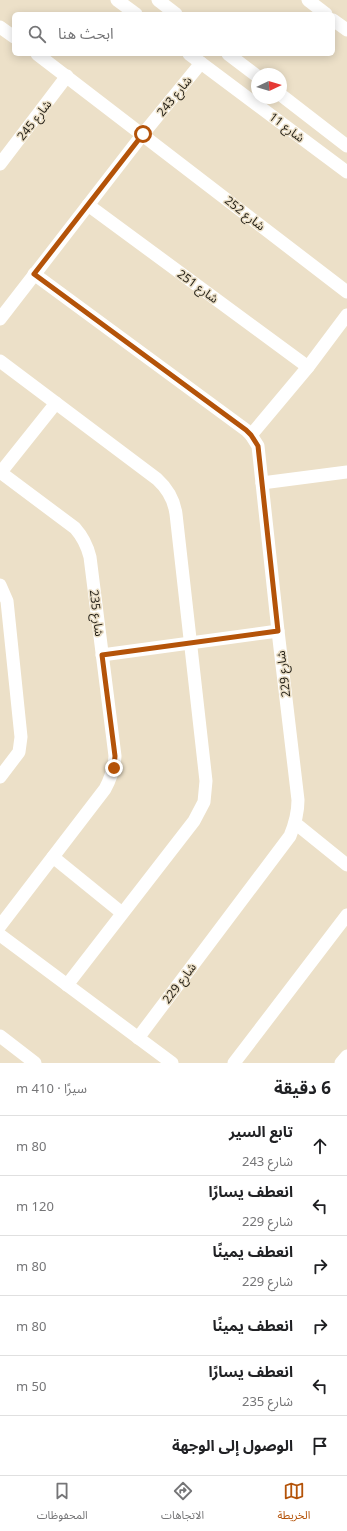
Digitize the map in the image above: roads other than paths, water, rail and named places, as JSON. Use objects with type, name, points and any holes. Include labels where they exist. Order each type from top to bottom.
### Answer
[{"type":"street","points":[[117,0],[133,12]]},
{"type":"street","points":[[158,0],[173,12]]},
{"type":"street","points":[[308,0],[323,12]]},
{"type":"street","points":[[335,21],[347,30]]},
{"type":"street","points":[[0,27],[12,36]]},
{"type":"street","name":"شارع 252","points":[[40,56],[347,292]]},
{"type":"street","name":"شارع 11","points":[[192,56],[347,172]]},
{"type":"street","points":[[231,56],[251,71]]},
{"type":"street","name":"شارع 243","points":[[0,319],[143,134],[201,63]]},
{"type":"street","name":"شارع 245","points":[[0,164],[67,76]]},
{"type":"street","name":"شارع 11","points":[[287,100],[347,146]]},
{"type":"street","name":"شارع 251","points":[[88,205],[308,367]]},
{"type":"street","points":[[34,274],[251,435],[308,367],[347,316]]},
{"type":"street","points":[[0,362],[157,479],[170,494],[176,514],[206,781],[204,802],[194,821],[67,985]]},
{"type":"street","points":[[0,472],[56,404]]},
{"type":"street","name":"شارع 229","points":[[138,1038],[290,836],[295,824],[298,800],[258,446],[251,435]]},
{"type":"street","name":"شارع 235","points":[[0,472],[75,528],[82,536],[87,546],[90,557],[115,756],[111,779],[105,789],[0,926]]},
{"type":"street","points":[[262,483],[347,472]]},
{"type":"street","points":[[0,585],[7,601],[21,737],[19,752],[0,778]]},
{"type":"street","points":[[102,655],[278,631]]},
{"type":"street","points":[[295,824],[347,865]]},
{"type":"street","points":[[53,857],[122,913]]},
{"type":"street","points":[[234,1063],[347,915]]},
{"type":"street","points":[[0,935],[172,1063]]},
{"type":"street","points":[[0,1036],[35,1063]]},
{"type":"street","points":[[342,1063],[347,1056]]}]
